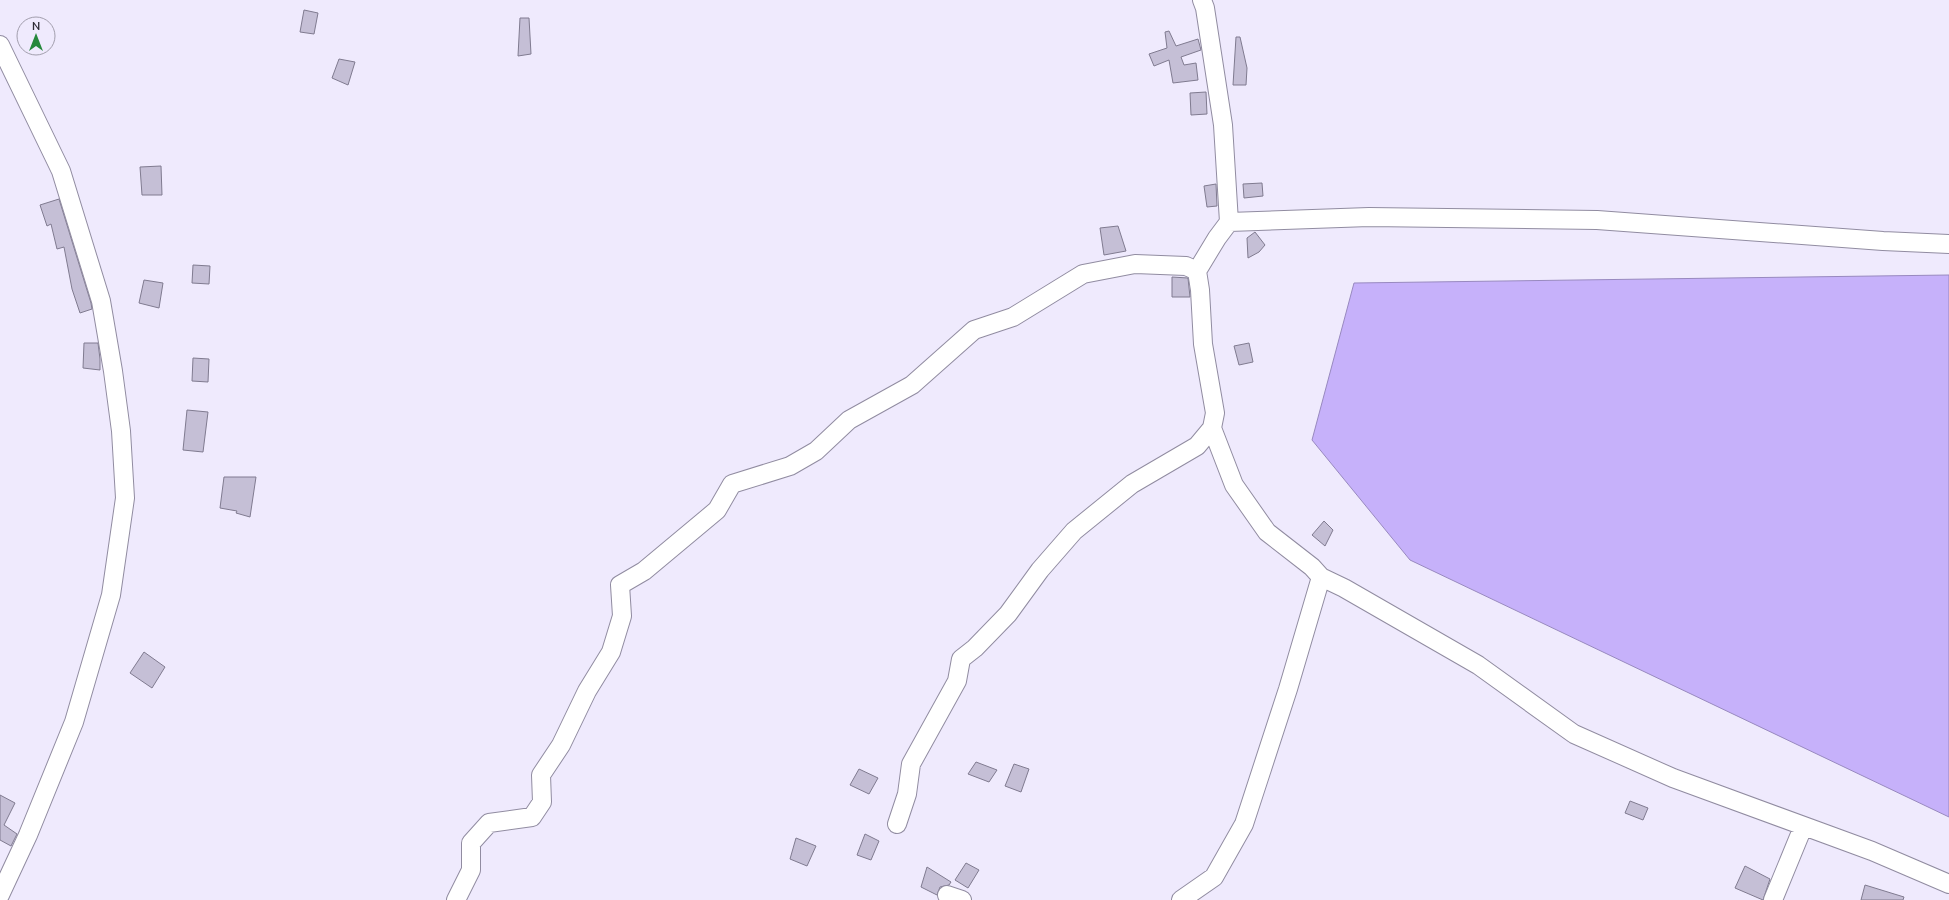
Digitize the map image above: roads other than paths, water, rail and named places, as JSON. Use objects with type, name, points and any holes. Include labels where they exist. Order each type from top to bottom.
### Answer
[{"type":"street","points":[[897,824],[907,794],[911,764],[957,682],[961,659],[975,648],[1008,614],[1040,570],[1074,531],[1132,484],[1197,446],[1212,428],[1215,413],[1203,344],[1200,290],[1197,271],[1217,238],[1230,222],[1223,125],[1205,8],[1202,0]]},
{"type":"street","points":[[0,45],[61,171],[101,301],[113,371],[121,431],[125,498],[111,595],[74,722],[28,835],[0,895]]},
{"type":"street","points":[[1230,222],[1369,217],[1597,220],[1883,241],[1949,244]]},
{"type":"street","points":[[456,900],[471,870],[471,843],[489,823],[532,817],[542,802],[540,775],[561,745],[587,691],[611,652],[622,616],[620,585],[644,571],[717,510],[732,484],[790,466],[816,451],[849,420],[912,385],[974,330],[1014,317],[1083,274],[1135,264],[1186,266],[1197,271]]},
{"type":"street","points":[[1212,428],[1234,485],[1267,532],[1312,567],[1321,577],[1344,588],[1478,665],[1574,734],[1673,778],[1803,827],[1872,851],[1949,884]]},
{"type":"street","points":[[1181,900],[1214,877],[1244,824],[1288,689],[1321,577]]},
{"type":"street","points":[[1773,900],[1803,827]]}]
